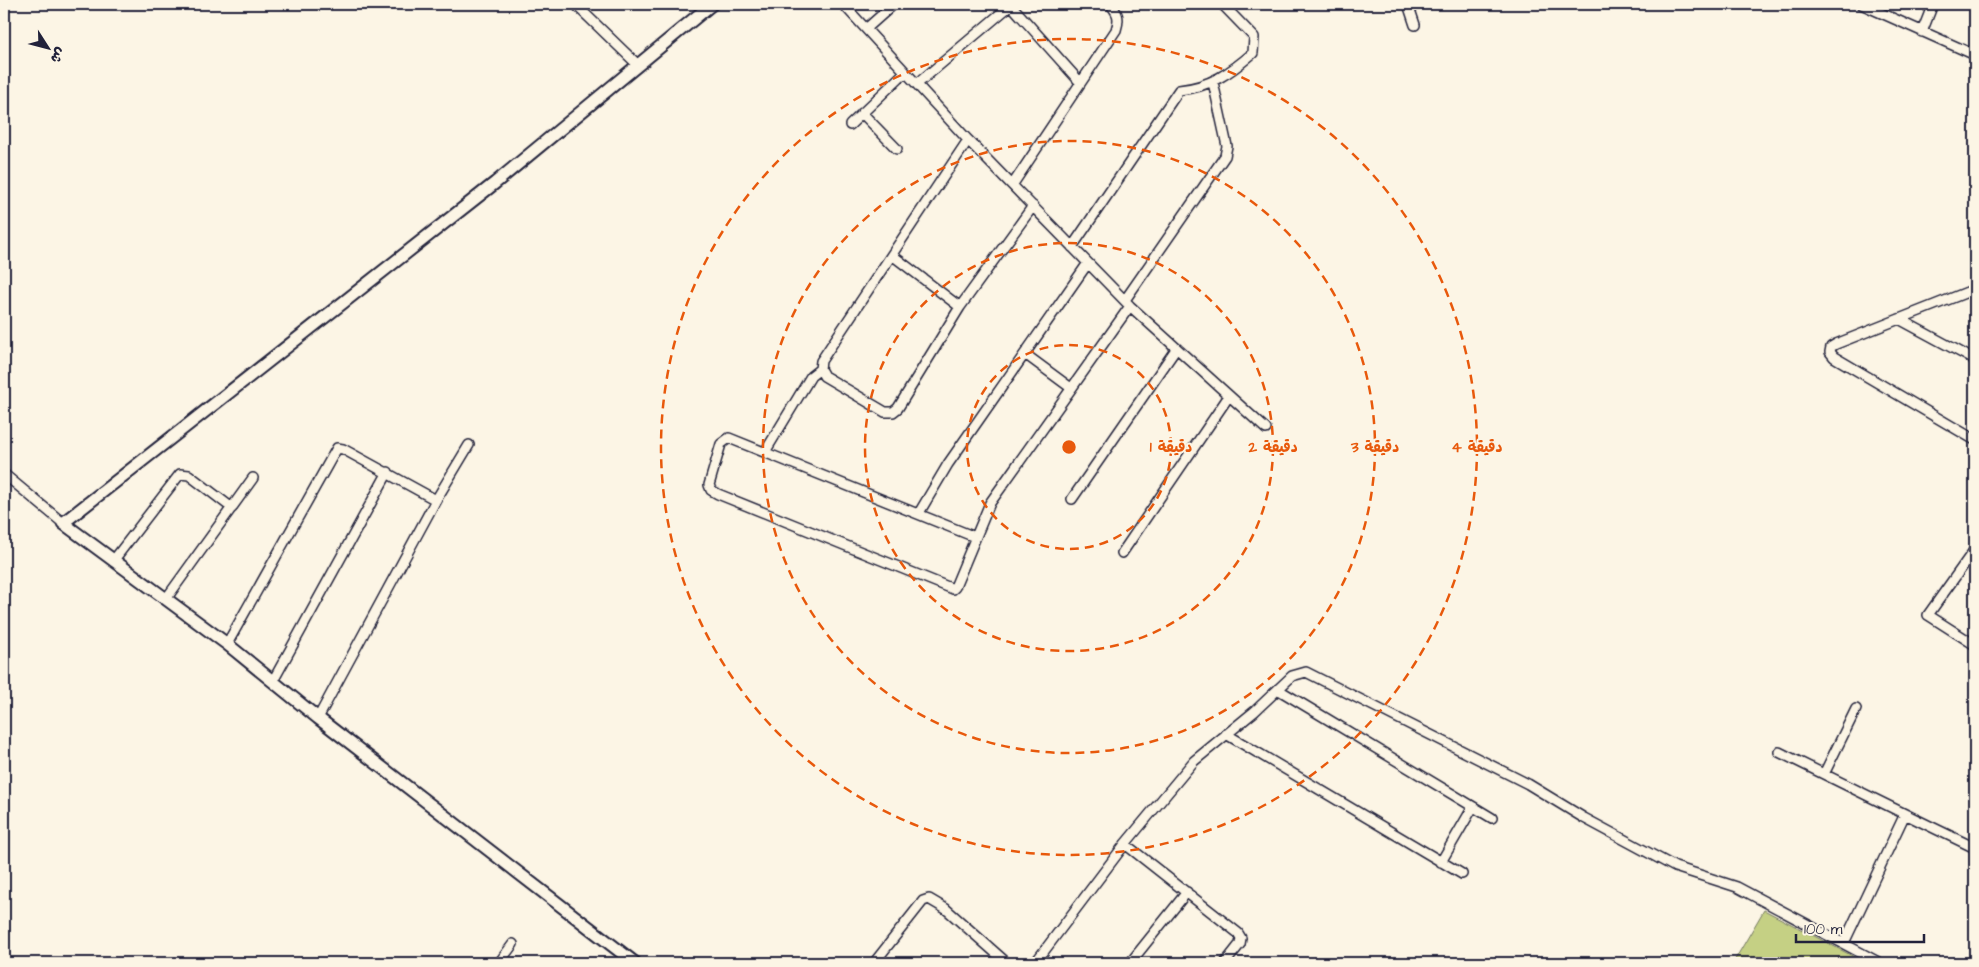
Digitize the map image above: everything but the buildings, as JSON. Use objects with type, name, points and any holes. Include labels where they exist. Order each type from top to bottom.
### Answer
[{"type":"street","points":[[575,4],[638,65]]},
{"type":"street","points":[[63,523],[494,183],[712,4]]},
{"type":"street","points":[[844,4],[968,140],[1088,263],[1176,349],[1266,429]]},
{"type":"street","points":[[867,28],[894,4]]},
{"type":"street","points":[[917,84],[1011,4],[1080,82]]},
{"type":"street","points":[[1013,184],[1116,30],[1119,21],[1118,12],[1110,4]]},
{"type":"street","points":[[1072,246],[1179,90],[1213,82],[1232,71],[1253,53],[1255,46],[1254,37],[1222,4]]},
{"type":"street","points":[[1408,4],[1415,25]]},
{"type":"street","points":[[1861,4],[1975,55]]},
{"type":"street","points":[[1922,32],[1933,4]]},
{"type":"street","points":[[850,125],[906,72]]},
{"type":"street","points":[[975,537],[920,513],[729,438],[724,440],[712,477],[710,489],[949,590],[955,587],[990,503],[1003,482],[1071,388],[1224,156],[1226,146],[1213,82]]},
{"type":"street","points":[[862,113],[897,149]]},
{"type":"street","points":[[968,140],[821,361],[820,369],[824,376],[885,412],[893,412],[898,408],[960,307],[1033,206]]},
{"type":"street","points":[[892,255],[960,307]]},
{"type":"street","points":[[920,513],[948,464],[1088,263]]},
{"type":"street","points":[[1975,289],[1830,347],[1830,352],[1834,357],[1975,440]]},
{"type":"street","points":[[1899,319],[1975,360]]},
{"type":"street","points":[[1072,499],[1176,349]]},
{"type":"street","points":[[1025,354],[1071,388]]},
{"type":"street","points":[[765,452],[811,376],[820,369]]},
{"type":"street","points":[[1122,552],[1229,396]]},
{"type":"street","points":[[318,718],[436,500],[469,445]]},
{"type":"street","points":[[227,644],[336,449],[344,449],[436,500]]},
{"type":"street","points":[[273,681],[388,472]]},
{"type":"street","points":[[4,474],[63,523],[227,644],[318,718],[635,963]]},
{"type":"street","points":[[113,561],[180,474],[189,475],[232,508]]},
{"type":"street","points":[[166,599],[252,478]]},
{"type":"street","points":[[1975,549],[1928,615],[1975,645]]},
{"type":"street","points":[[1035,963],[1125,844],[1194,761],[1279,690],[1292,676],[1306,672],[1528,784],[1592,823],[1675,867],[1737,887],[1880,963]]},
{"type":"street","points":[[1279,690],[1492,818]]},
{"type":"street","points":[[1824,774],[1856,709]]},
{"type":"street","points":[[1226,734],[1462,874]]},
{"type":"street","points":[[1779,752],[1975,848]]},
{"type":"street","points":[[1441,862],[1473,807]]},
{"type":"street","points":[[1844,944],[1905,814]]},
{"type":"street","points":[[1125,844],[1238,933],[1241,938],[1240,944],[1225,963]]},
{"type":"street","points":[[1130,963],[1187,892]]},
{"type":"street","points":[[874,963],[926,899],[939,904],[1007,963]]},
{"type":"street","points":[[499,963],[513,944]]},
{"type":"green space","points":[[1764,910],[1866,963],[1733,963]]}]
